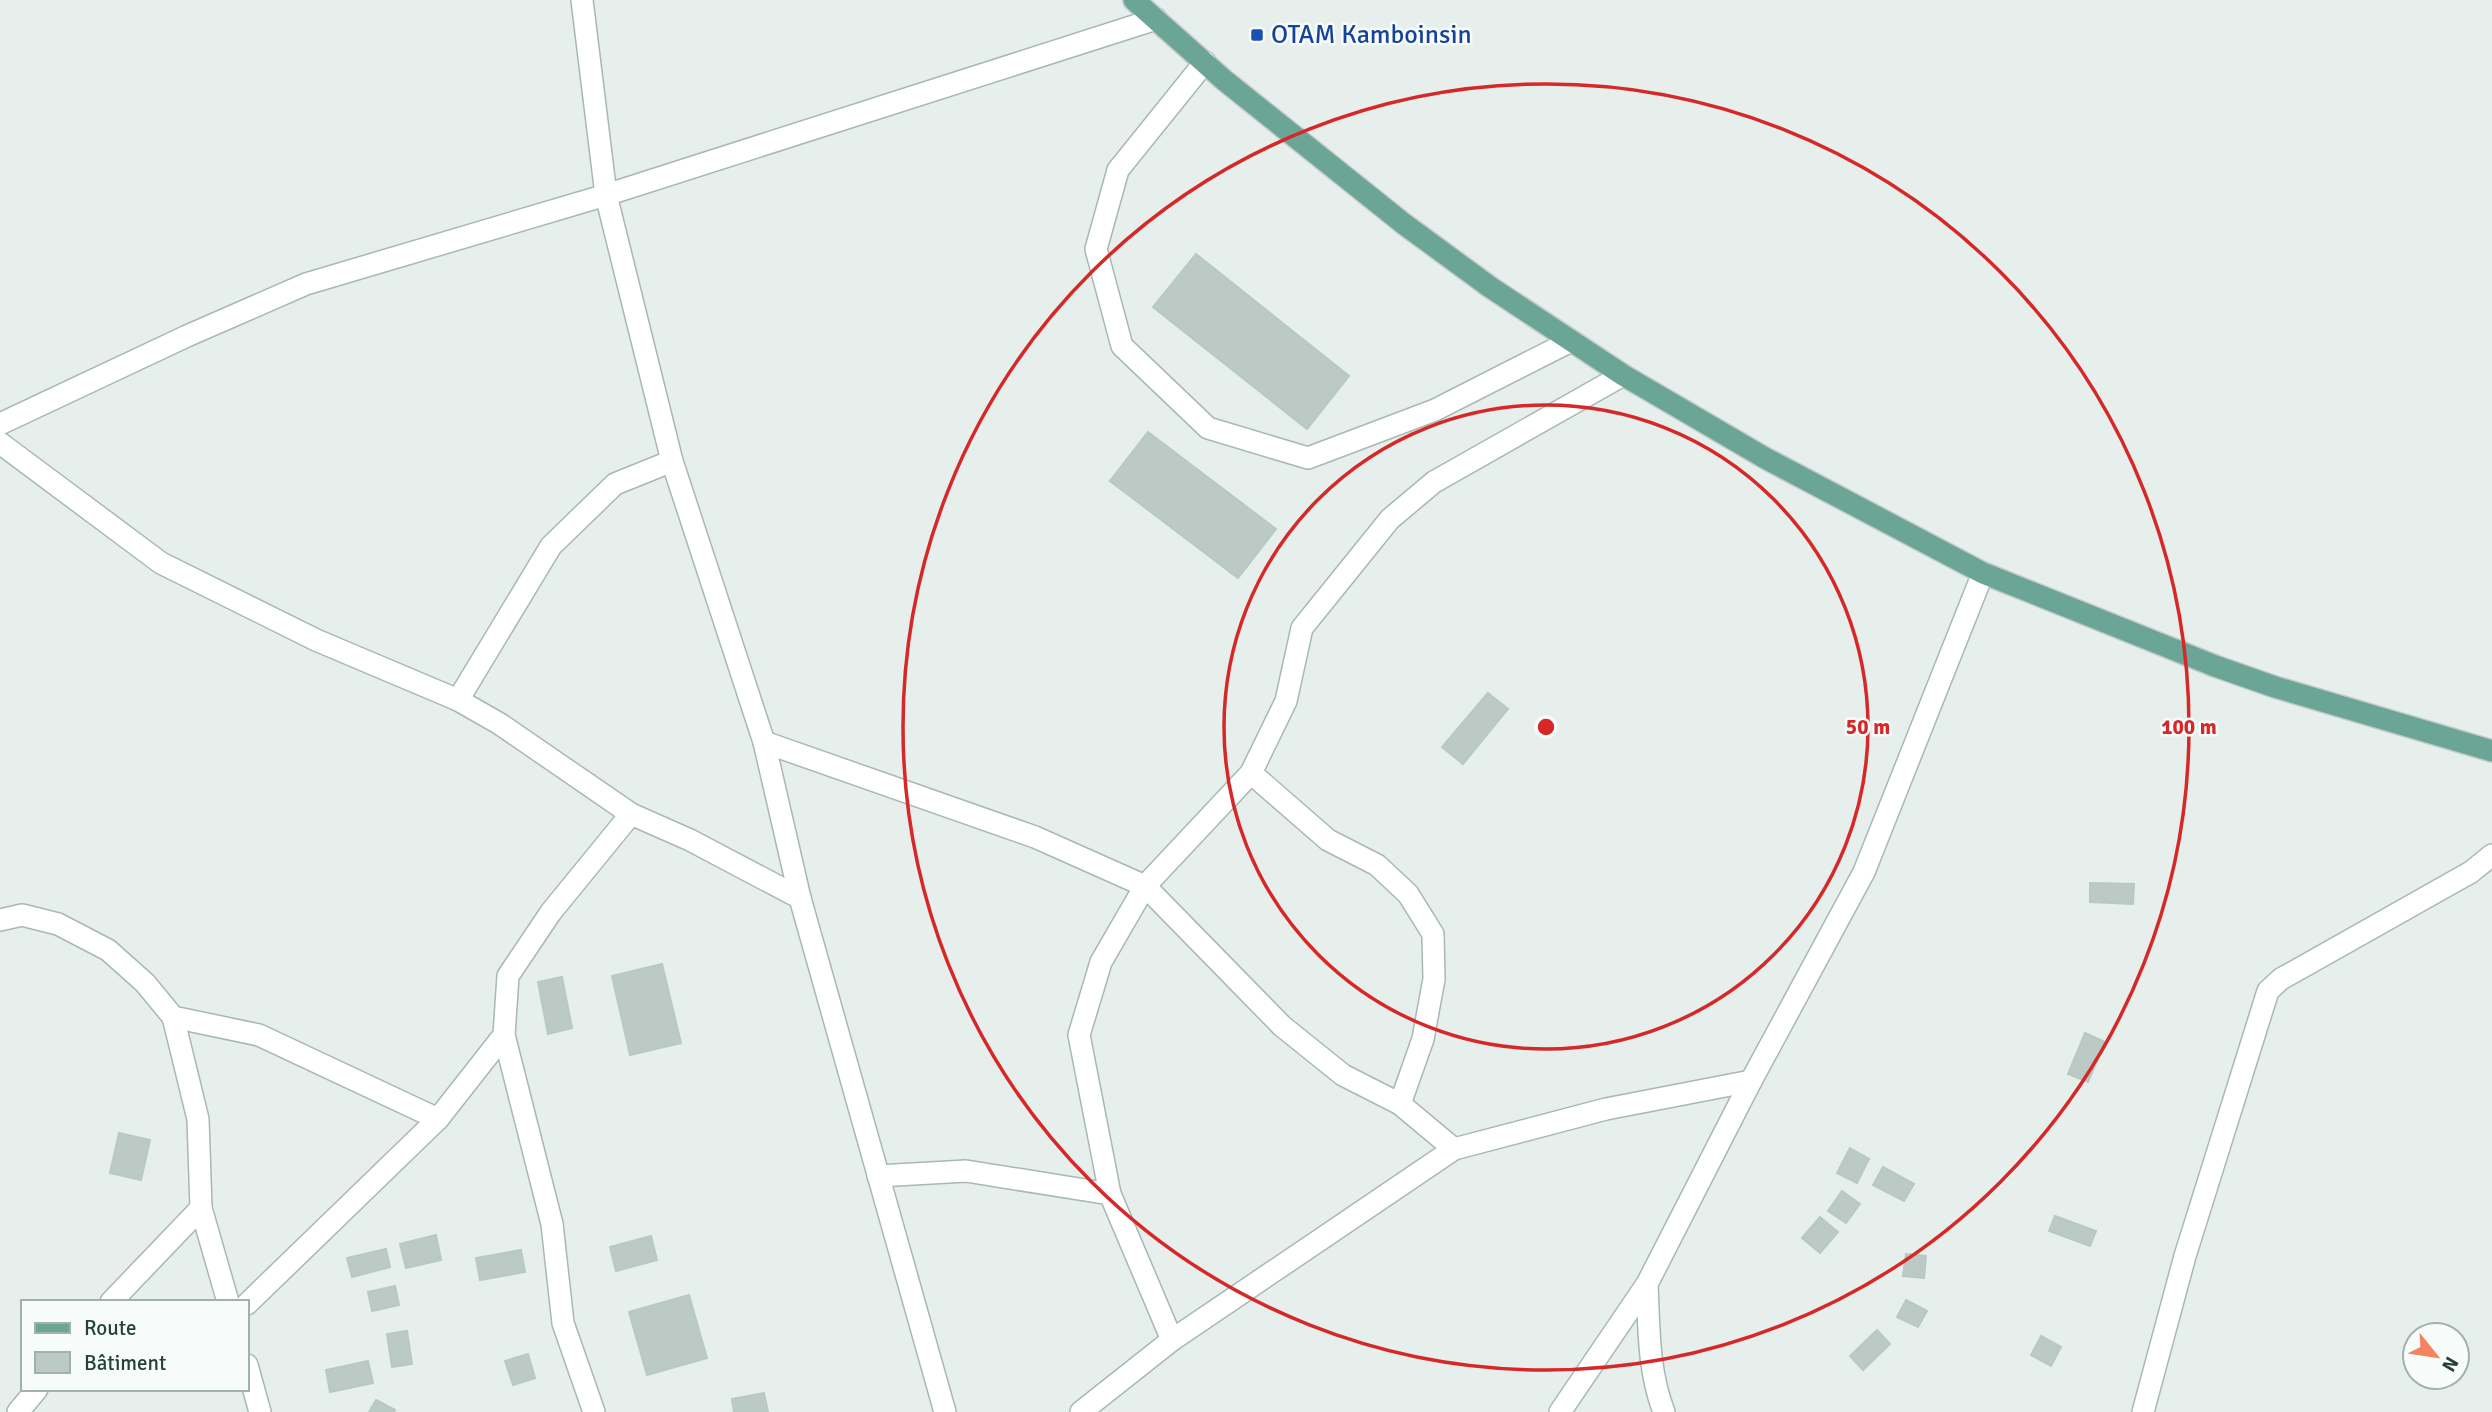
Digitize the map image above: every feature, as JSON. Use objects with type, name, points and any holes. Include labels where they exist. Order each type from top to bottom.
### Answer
[{"type":"main road","points":[[1134,0],[1205,62],[1404,224],[1623,375],[1765,458],[1983,573],[2214,666],[2275,687],[2492,751]]},
{"type":"street","points":[[582,0],[606,195],[672,461],[764,743],[800,898],[945,1412]]},
{"type":"street","points":[[0,424],[187,336],[306,284],[606,195],[1156,19]]},
{"type":"street","points":[[1205,62],[1118,170],[1096,249],[1122,346],[1208,428],[1308,458],[1435,410],[1571,341]]},
{"type":"street","points":[[1172,1340],[1111,1194],[1079,1035],[1101,962],[1144,886],[1251,773],[1286,701],[1302,628],[1390,519],[1434,482],[1623,375]]},
{"type":"street","points":[[0,443],[161,562],[316,640],[458,700],[500,724],[631,814],[690,840],[800,898]]},
{"type":"street","points":[[458,700],[551,546],[615,484],[672,461]]},
{"type":"street","points":[[1560,1412],[1647,1284],[1751,1081],[1864,872],[1983,573]]},
{"type":"street","points":[[764,743],[1035,837],[1144,886],[1282,1026],[1343,1075],[1400,1104],[1454,1149]]},
{"type":"street","points":[[1251,773],[1328,840],[1377,865],[1408,894],[1433,934],[1434,979],[1423,1039],[1400,1104]]},
{"type":"street","points":[[594,1412],[563,1324],[552,1224],[505,1035],[508,976],[551,912],[631,814]]},
{"type":"street","points":[[2143,1412],[2185,1256],[2268,991],[2280,979],[2471,872],[2492,855]]},
{"type":"street","points":[[0,907],[58,923],[108,950],[145,982],[173,1017],[198,1118],[201,1208],[227,1300]]},
{"type":"street","points":[[0,920],[22,915]]},
{"type":"street","points":[[173,1017],[259,1035],[438,1119]]},
{"type":"street","points":[[248,1303],[438,1119],[505,1035]]},
{"type":"street","points":[[1081,1412],[1172,1340],[1454,1149],[1605,1109],[1751,1081]]},
{"type":"street","points":[[878,1176],[966,1171],[1111,1194]]},
{"type":"street","points":[[113,1300],[201,1208]]},
{"type":"street","points":[[1647,1284],[1650,1352],[1655,1385],[1664,1412]]},
{"type":"street","points":[[248,1369],[260,1412]]},
{"type":"street","points":[[18,1412],[35,1391]]},
{"type":"building","points":[[1196,254],[1349,376],[1307,429],[1153,307]]},
{"type":"building","points":[[1148,432],[1276,529],[1238,578],[1110,481]]},
{"type":"building","points":[[1488,693],[1508,709],[1463,764],[1442,747]]},
{"type":"building","points":[[2090,883],[2134,884],[2133,904],[2090,902]]},
{"type":"building","points":[[662,964],[681,1043],[630,1055],[612,976]]},
{"type":"building","points":[[562,977],[572,1028],[548,1034],[538,982]]},
{"type":"building","points":[[2085,1033],[2105,1042],[2088,1082],[2068,1074]]},
{"type":"building","points":[[119,1133],[150,1140],[141,1180],[110,1173]]},
{"type":"building","points":[[1850,1148],[1869,1159],[1857,1183],[1837,1173]]},
{"type":"building","points":[[1883,1167],[1914,1184],[1904,1201],[1873,1185]]},
{"type":"building","points":[[1842,1191],[1860,1204],[1846,1223],[1828,1211]]},
{"type":"building","points":[[2055,1216],[2096,1231],[2090,1246],[2049,1231]]},
{"type":"building","points":[[1820,1217],[1838,1232],[1820,1253],[1802,1238]]},
{"type":"building","points":[[436,1235],[441,1260],[406,1268],[400,1244]]},
{"type":"building","points":[[651,1236],[657,1260],[616,1271],[610,1247]]},
{"type":"building","points":[[386,1249],[390,1267],[352,1277],[347,1258]]},
{"type":"building","points":[[521,1250],[525,1272],[480,1280],[476,1258]]},
{"type":"building","points":[[1906,1254],[1926,1256],[1924,1278],[1903,1276]]},
{"type":"building","points":[[395,1286],[399,1305],[372,1311],[368,1292]]},
{"type":"building","points":[[689,1295],[707,1358],[647,1375],[629,1312]]},
{"type":"building","points":[[1906,1300],[1927,1311],[1918,1327],[1897,1317]]},
{"type":"building","points":[[1877,1330],[1890,1344],[1863,1370],[1850,1356]]},
{"type":"building","points":[[407,1331],[412,1364],[392,1367],[387,1334]]},
{"type":"building","points":[[2041,1336],[2061,1347],[2051,1366],[2031,1355]]},
{"type":"building","points":[[528,1354],[535,1378],[513,1385],[505,1361]]},
{"type":"building","points":[[368,1361],[373,1383],[330,1392],[326,1370]]},
{"type":"building","points":[[764,1393],[768,1412],[734,1412],[732,1399]]},
{"type":"building","points":[[376,1400],[395,1410],[394,1412],[369,1412]]},
{"type":"place","name":"OTAM Kamboinsin","points":[[1257,35]]}]
